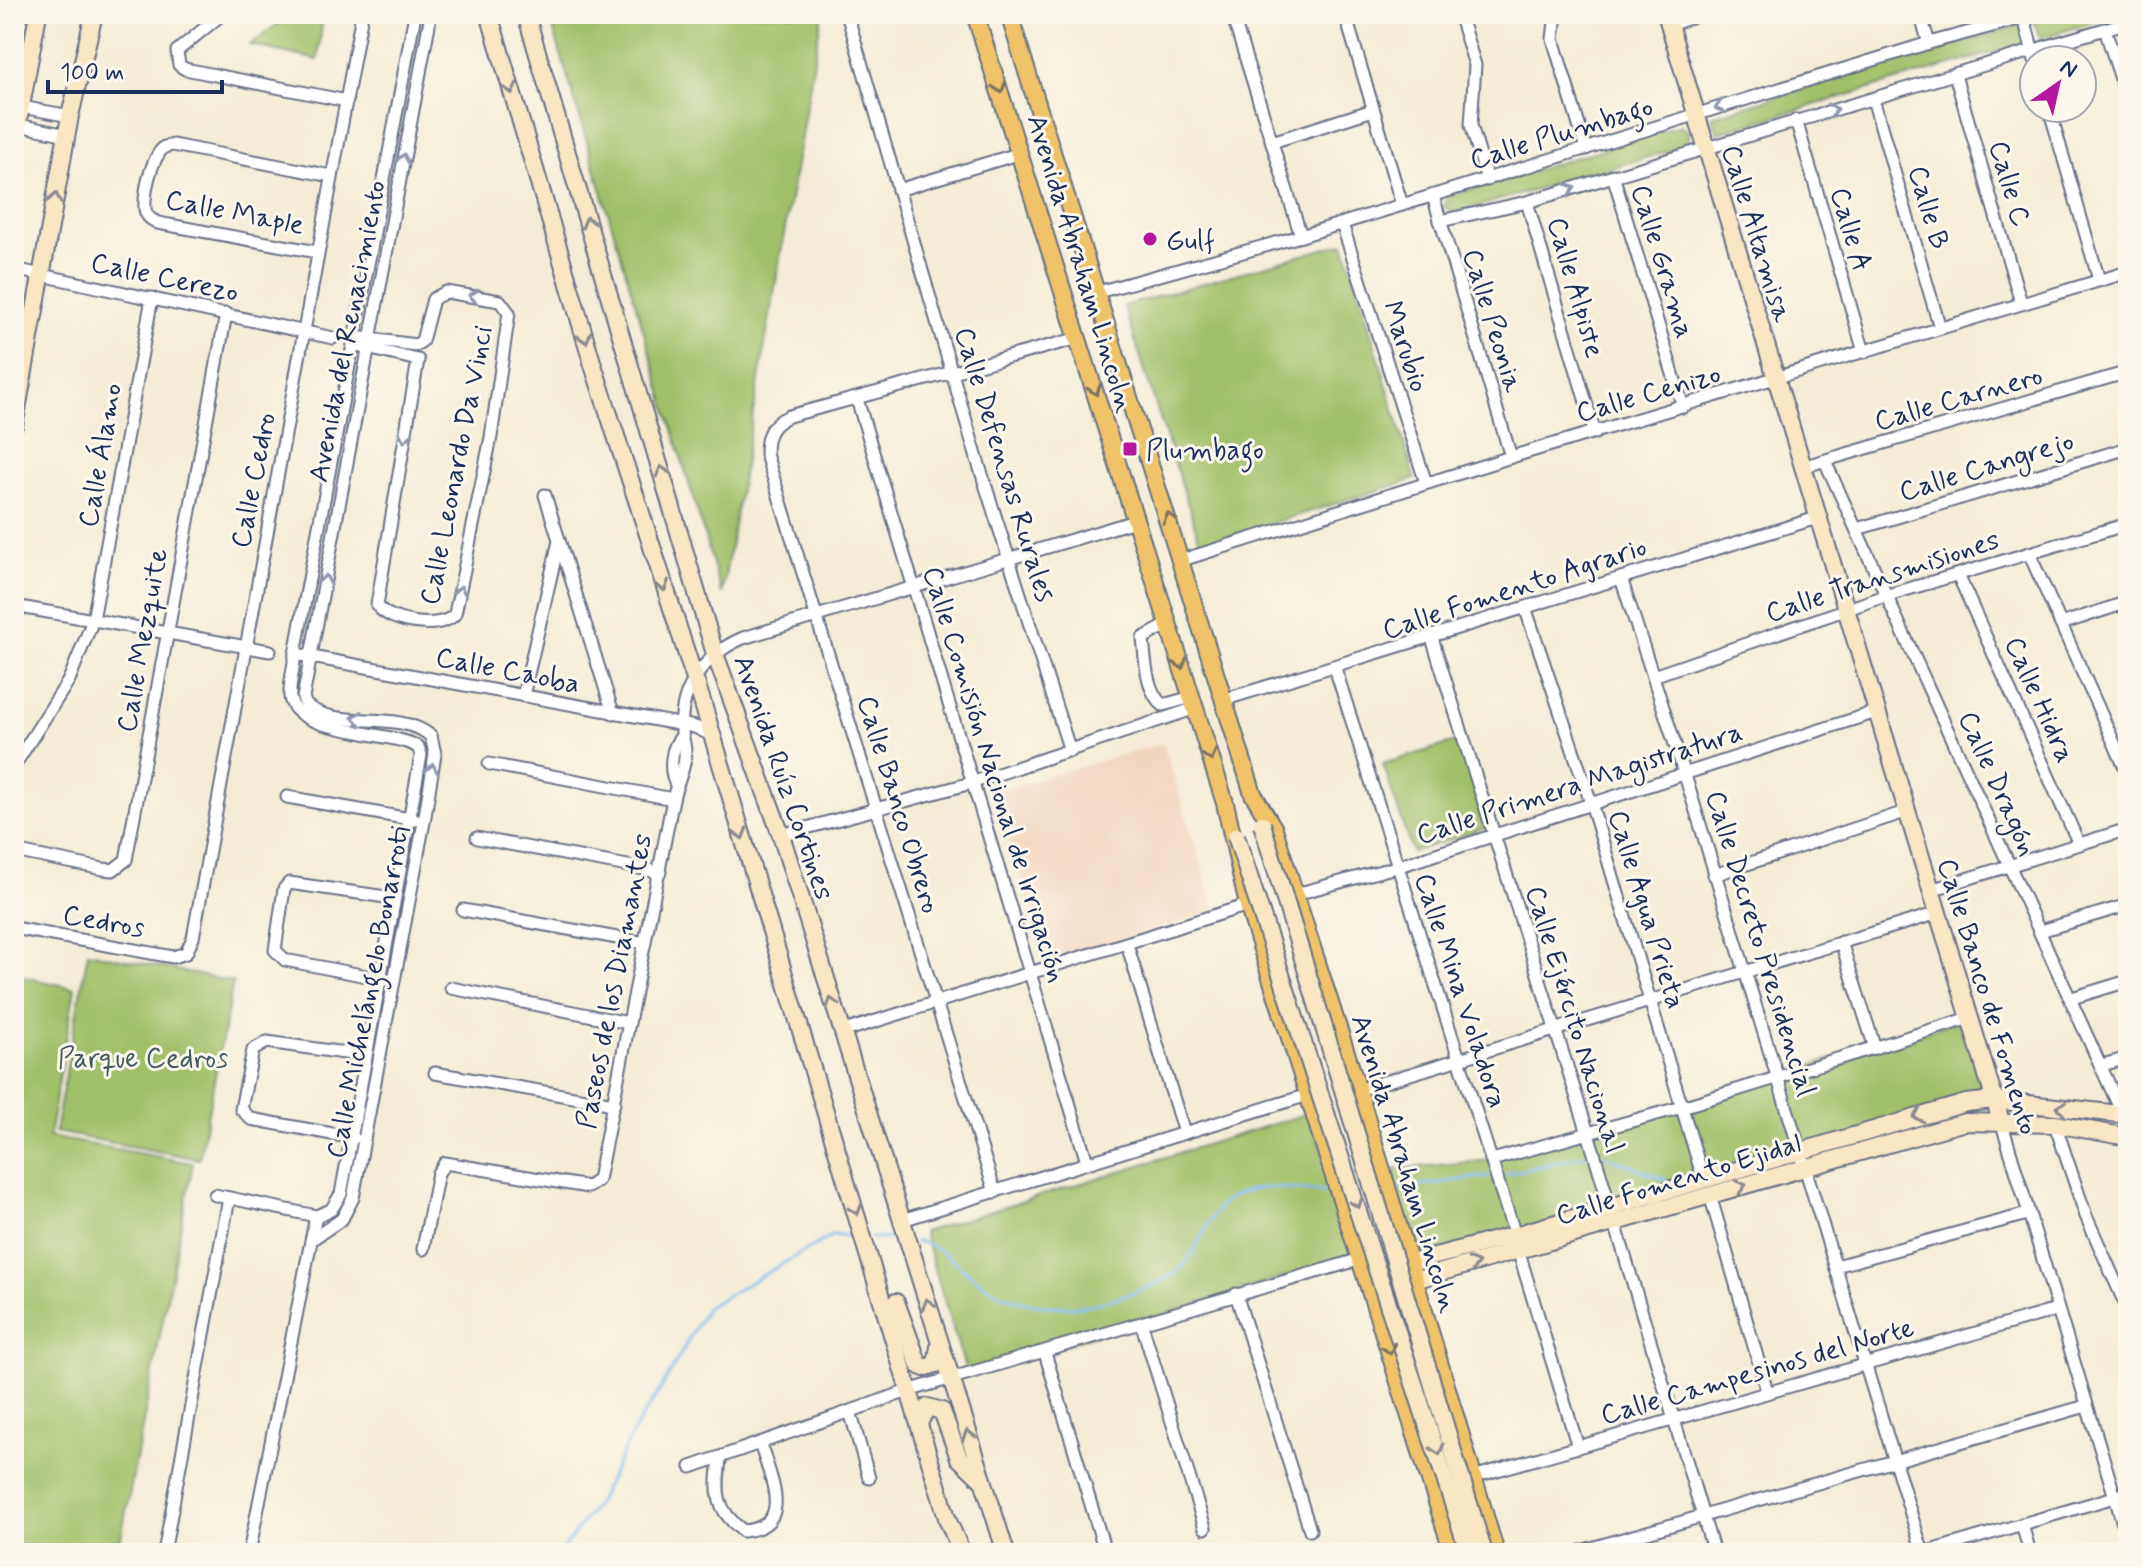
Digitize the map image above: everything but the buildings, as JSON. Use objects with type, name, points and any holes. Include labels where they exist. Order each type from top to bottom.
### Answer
[{"type":"main road","name":"Avenida Abraham Lincoln","points":[[975,14],[1194,703],[1225,803],[1248,905],[1453,1553]]},
{"type":"main road","name":"Avenida Abraham Lincoln","points":[[1011,15],[1253,794],[1274,829],[1358,1090],[1496,1553]]},
{"type":"main road","points":[[1353,1236],[1369,1243],[1381,1242],[1396,1225]]},
{"type":"street","points":[[14,144],[38,14]]},
{"type":"street","points":[[14,426],[70,116],[94,14]]},
{"type":"street","points":[[222,14],[177,51],[179,65],[185,69],[347,101]]},
{"type":"street","name":"Calle Cedro","points":[[186,953],[193,938],[362,14]]},
{"type":"street","name":"Avenida del Renacimiento","points":[[415,14],[295,654],[290,698],[300,706],[312,657],[384,254],[431,14]]},
{"type":"street","name":"Avenida Ruíz Cortines","points":[[489,14],[593,365],[711,735],[948,1521],[962,1553]]},
{"type":"street","name":"Avenida Ruíz Cortines","points":[[526,14],[715,654],[781,835],[1006,1553]]},
{"type":"street","name":"Calle Defensas Rurales","points":[[847,14],[951,372],[1070,751]]},
{"type":"street","points":[[1232,14],[1301,236]]},
{"type":"street","points":[[1345,14],[1402,205]]},
{"type":"street","points":[[1459,14],[1475,65],[1471,125],[1487,180]]},
{"type":"street","points":[[1556,14],[1553,39],[1586,149]]},
{"type":"street","points":[[1667,19],[1702,14]]},
{"type":"street","points":[[1920,14],[1929,43]]},
{"type":"street","name":"Calle Plumbago","points":[[1098,292],[1342,224],[1929,43],[2037,14]]},
{"type":"street","points":[[2024,18],[2031,44]]},
{"type":"street","name":"Calle Altamisa","points":[[1667,19],[1802,467]]},
{"type":"street","name":"Calle Plumbago","points":[[2066,44],[2128,22]]},
{"type":"street","points":[[2105,29],[2128,101]]},
{"type":"street","name":"Calle Plumbago","points":[[1440,221],[1527,202],[1704,146],[2018,60]]},
{"type":"street","name":"Calle C","points":[[1955,75],[2021,303]]},
{"type":"street","name":"Calle B","points":[[1873,99],[1940,328]]},
{"type":"street","points":[[1272,142],[1373,110]]},
{"type":"street","points":[[17,115],[70,116]]},
{"type":"street","points":[[17,115],[67,135]]},
{"type":"street","name":"Calle A","points":[[1796,120],[1864,352]]},
{"type":"street","points":[[2054,124],[2099,280]]},
{"type":"street","name":"Calle Maple","points":[[317,252],[158,223],[149,218],[145,210],[157,154],[173,145],[331,176]]},
{"type":"street","points":[[898,190],[1021,153]]},
{"type":"street","name":"Calle Grama","points":[[1613,175],[1683,407]]},
{"type":"street","name":"Calle Peonia","points":[[1433,196],[1511,457]]},
{"type":"street","name":"Calle Alpiste","points":[[1527,202],[1595,433]]},
{"type":"street","name":"Marubio","points":[[1342,224],[1426,483]]},
{"type":"street","points":[[371,250],[384,254]]},
{"type":"street","name":"Calle Cerezo","points":[[14,269],[333,338]]},
{"type":"street","name":"Calle Cenizo","points":[[1182,560],[1511,457],[2128,272]]},
{"type":"street","name":"Calle Leonardo Da Vinci","points":[[355,341],[418,360],[377,605],[388,616],[440,625],[449,622],[455,614],[491,437],[509,313],[500,301],[446,292],[433,299],[422,341],[416,345],[369,344]]},
{"type":"street","name":"Calle Álamo","points":[[14,766],[63,690],[93,620],[152,298]]},
{"type":"street","name":"Calle Mezquite","points":[[14,851],[113,870],[126,860],[226,314]]},
{"type":"street","points":[[857,399],[1079,338]]},
{"type":"street","name":"Calle Carnero","points":[[1802,467],[2128,372]]},
{"type":"street","name":"Calle Banco Obrero","points":[[857,399],[789,416],[769,430],[766,454],[995,1192]]},
{"type":"street","name":"Calle Comisión Nacional de Irrigación","points":[[857,399],[1087,1162]]},
{"type":"street","name":"Calle Cangrejo","points":[[1857,529],[2128,448]]},
{"type":"street","name":"Calle Dragón","points":[[1825,461],[2126,1119]]},
{"type":"street","name":"Calle Banco de Fomento","points":[[1802,467],[2128,1540]]},
{"type":"street","points":[[545,495],[613,713]]},
{"type":"street","name":"Calle Fomento Agrario","points":[[1226,699],[1526,610],[1817,518]]},
{"type":"street","points":[[693,681],[701,666],[735,641],[1135,521]]},
{"type":"street","name":"Calle Transmisiones","points":[[1653,676],[1888,595],[2128,524]]},
{"type":"street","points":[[523,696],[559,541]]},
{"type":"street","points":[[2029,553],[2128,774]]},
{"type":"street","name":"Calle Hidra","points":[[1958,575],[2079,844]]},
{"type":"street","name":"Calle Decreto Presidencial","points":[[1621,578],[1684,772],[1836,1266],[1892,1461],[1923,1553]]},
{"type":"street","points":[[2061,624],[2128,602]]},
{"type":"street","points":[[14,606],[270,651]]},
{"type":"street","name":"Calle Agua Prieta","points":[[1526,610],[1591,803],[1703,1178]]},
{"type":"street","points":[[1169,624],[1143,638],[1146,666],[1157,701],[1163,705],[1194,703]]},
{"type":"street","name":"Calle Ejército Nacional","points":[[1432,638],[1588,1133],[1610,1216],[1714,1553]]},
{"type":"street","name":"Calle Caoba","points":[[295,654],[613,713],[682,731],[711,735]]},
{"type":"street","name":"Calle Mina Voladora","points":[[1335,668],[1515,1235]]},
{"type":"street","name":"Paseos de los Diamantes","points":[[423,1249],[438,1173],[445,1163],[588,1187],[594,1184],[614,1104],[673,799],[685,756],[686,742],[682,731],[693,681]]},
{"type":"street","points":[[781,835],[971,783],[1070,751],[1194,703]]},
{"type":"street","points":[[300,706],[321,713],[415,726],[431,736],[418,747],[401,739],[317,723],[300,706]]},
{"type":"street","name":"Calle Primera Magistratura","points":[[1296,894],[1396,867],[1876,712]]},
{"type":"street","name":"Calle Michelángelo Bonarroti","points":[[316,1216],[331,1210],[341,1194],[366,1056],[424,822],[435,754],[431,736]]},
{"type":"street","name":"Calle Michelángelo Bonarroti","points":[[311,1240],[334,1225],[349,1208],[363,1140],[386,980],[393,898],[421,755],[418,747]]},
{"type":"street","points":[[489,764],[673,799]]},
{"type":"street","points":[[1253,794],[1484,1553]]},
{"type":"street","points":[[287,797],[424,822]]},
{"type":"street","name":"Avenida Abraham Lincoln","points":[[1225,803],[1366,1225],[1469,1553]]},
{"type":"street","points":[[1714,875],[1905,812]]},
{"type":"street","points":[[1931,890],[2128,829]]},
{"type":"street","points":[[477,838],[660,872]]},
{"type":"street","points":[[386,980],[279,957],[275,950],[284,889],[289,883],[393,898]]},
{"type":"street","points":[[841,1032],[1248,905]]},
{"type":"street","points":[[2040,931],[2128,905]]},
{"type":"street","points":[[463,910],[645,943]]},
{"type":"street","points":[[1358,1090],[1460,1056],[1938,913]]},
{"type":"street","name":"Cedros","points":[[14,928],[173,957],[186,953]]},
{"type":"street","points":[[1841,942],[1875,1048]]},
{"type":"street","points":[[1127,944],[1184,1133]]},
{"type":"street","points":[[2072,998],[2128,981]]},
{"type":"street","points":[[451,988],[629,1023]]},
{"type":"street","points":[[1492,1160],[1682,1107],[1970,1018]]},
{"type":"street","points":[[363,1140],[251,1119],[241,1109],[253,1050],[258,1044],[267,1042],[366,1056]]},
{"type":"street","points":[[2102,1065],[2128,1058]]},
{"type":"street","points":[[435,1073],[614,1104]]},
{"type":"street","points":[[902,1220],[1308,1095]]},
{"type":"street","name":"Calle Fomento Ejidal","points":[[1371,1292],[1519,1253],[1703,1178],[1966,1103],[1994,1100],[2126,1119]]},
{"type":"street","name":"Calle Fomento Ejidal","points":[[1364,1267],[1408,1263],[1515,1235],[1710,1195],[1965,1122],[2055,1124],[2128,1137]]},
{"type":"street","points":[[2055,1124],[2086,1216],[2128,1310]]},
{"type":"street","points":[[215,1195],[316,1216],[249,1553]]},
{"type":"street","points":[[1710,1195],[1767,1391]]},
{"type":"street","points":[[164,1553],[229,1198]]},
{"type":"street","points":[[1836,1266],[2027,1214]]},
{"type":"street","points":[[1519,1253],[1578,1447]]},
{"type":"street","points":[[872,1263],[893,1294],[919,1365],[924,1368],[936,1364],[939,1342]]},
{"type":"street","points":[[691,1467],[911,1390],[1142,1325],[1236,1294],[1364,1267]]},
{"type":"street","points":[[1236,1294],[1310,1530]]},
{"type":"street","name":"Calle Campesinos del Norte","points":[[1473,1477],[2056,1310]]},
{"type":"street","points":[[1142,1325],[1205,1528]]},
{"type":"street","points":[[1045,1353],[1102,1541]]},
{"type":"street","points":[[1574,1553],[2086,1406]]},
{"type":"street","points":[[920,1421],[928,1407],[942,1411],[959,1458],[982,1480]]},
{"type":"street","points":[[850,1411],[869,1478]]},
{"type":"street","points":[[720,1459],[719,1501],[727,1518],[743,1531],[762,1529],[772,1520],[777,1503],[760,1443]]},
{"type":"street","points":[[1923,1553],[2128,1493]]},
{"type":"street","points":[[2022,1524],[2030,1553]]},
{"type":"shaded area","points":[[1163,743],[1216,911],[1047,962],[994,792]]},
{"type":"green space","points":[[291,14],[323,14],[318,60],[250,45]]},
{"type":"green space","points":[[549,14],[822,14],[722,594]]},
{"type":"green space","points":[[2058,14],[2121,14],[2040,38],[2034,21]]},
{"type":"green space","points":[[2021,25],[2026,43],[1718,133],[1712,116]]},
{"type":"green space","points":[[1681,125],[1690,133],[1686,146],[1455,213],[1444,207],[1447,197]]},
{"type":"green space","points":[[1344,243],[1415,479],[1201,545],[1124,306]]},
{"type":"green space","points":[[1462,740],[1485,828],[1412,852],[1383,764]]},
{"type":"green space","name":"Parque Cedros","points":[[88,952],[233,982],[199,1159],[55,1132]]},
{"type":"green space","points":[[14,975],[75,988],[49,1137],[193,1163],[118,1553],[14,1553]]},
{"type":"green space","points":[[1970,1018],[1994,1100],[1408,1263],[1389,1170],[1492,1160]]},
{"type":"green space","points":[[1309,1113],[1357,1255],[967,1374],[923,1232]]},
{"type":"waterway","points":[[1506,1174],[1587,1155]]},
{"type":"waterway","points":[[1604,1155],[1666,1180]]},
{"type":"waterway","points":[[1396,1189],[1489,1176]]},
{"type":"waterway","points":[[915,1241],[942,1252],[980,1282],[1011,1298],[1044,1305],[1079,1306],[1130,1294],[1176,1272],[1191,1256],[1218,1208],[1234,1196],[1267,1188],[1324,1192]]},
{"type":"waterway","points":[[560,1553],[598,1502],[634,1430],[707,1307],[833,1235],[856,1237]]},
{"type":"waterway","points":[[871,1238],[902,1239]]},
{"type":"place","name":"Gulf","points":[[1150,239]]},
{"type":"place","name":"Plumbago","points":[[1130,449]]}]
